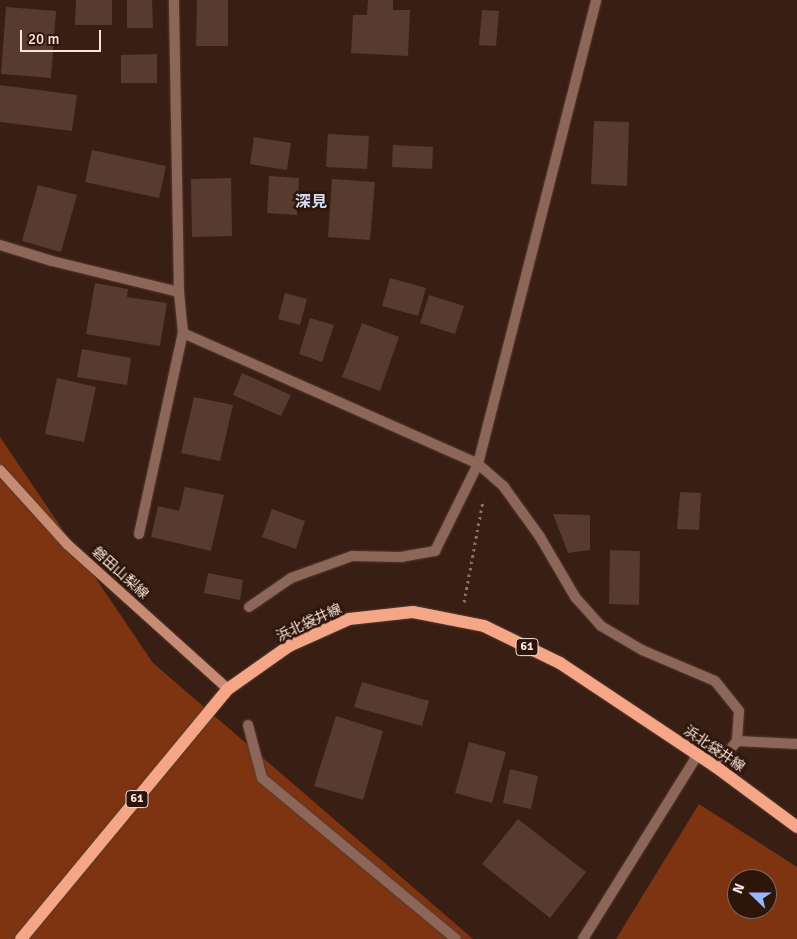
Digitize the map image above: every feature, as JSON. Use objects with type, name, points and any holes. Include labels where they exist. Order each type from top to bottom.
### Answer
[{"type":"main road","name":"磐田山梨線","points":[[0,470],[67,544],[228,689]]},
{"type":"main road","name":"浜北袋井線","points":[[21,939],[228,689],[289,646],[349,619],[413,612],[484,626],[560,663],[716,767],[797,827]]},
{"type":"street","points":[[139,534],[183,334],[179,292],[174,0]]},
{"type":"street","points":[[249,607],[291,578],[352,556],[400,557],[435,551],[478,464],[596,0]]},
{"type":"street","points":[[0,245],[52,262],[179,292]]},
{"type":"street","points":[[183,334],[478,464],[504,487],[540,537],[575,597],[601,626],[642,650],[715,681],[738,710],[737,741],[716,767]]},
{"type":"street","points":[[248,725],[262,778],[456,939]]},
{"type":"street","points":[[737,741],[797,744]]},
{"type":"street","points":[[583,939],[697,756]]},
{"type":"path","points":[[466,587],[484,493]]},
{"type":"shaded area","points":[[0,437],[153,663],[473,939],[0,939]]},
{"type":"shaded area","points":[[699,804],[797,867],[797,939],[616,939]]},
{"type":"building","points":[[76,0],[112,0],[112,25],[75,25]]},
{"type":"building","points":[[127,0],[152,0],[153,28],[127,28]]},
{"type":"building","points":[[197,0],[228,0],[228,46],[196,46]]},
{"type":"building","points":[[368,0],[393,0],[393,10],[410,10],[408,56],[351,53],[353,15],[367,15]]},
{"type":"building","points":[[6,7],[56,11],[51,78],[1,74]]},
{"type":"building","points":[[482,10],[499,11],[496,46],[479,45]]},
{"type":"building","points":[[157,54],[157,83],[121,83],[121,55]]},
{"type":"building","points":[[0,85],[77,95],[72,131],[0,122]]},
{"type":"building","points":[[594,121],[629,122],[627,186],[591,184]]},
{"type":"building","points":[[328,134],[369,136],[367,169],[326,167]]},
{"type":"building","points":[[254,137],[291,143],[287,170],[250,164]]},
{"type":"building","points":[[393,145],[433,147],[432,169],[392,167]]},
{"type":"building","points":[[92,150],[166,166],[159,198],[85,182]]},
{"type":"building","points":[[269,176],[299,178],[297,215],[267,213]]},
{"type":"building","points":[[231,178],[232,236],[192,237],[191,179]]},
{"type":"building","points":[[332,179],[375,182],[370,240],[328,237]]},
{"type":"building","points":[[38,185],[77,195],[61,252],[22,241]]},
{"type":"building","points":[[390,278],[426,288],[418,316],[382,306]]},
{"type":"building","points":[[95,283],[128,289],[127,297],[167,303],[160,346],[86,334]]},
{"type":"building","points":[[285,293],[307,299],[300,325],[278,319]]},
{"type":"building","points":[[429,295],[464,306],[455,334],[420,323]]},
{"type":"building","points":[[310,318],[334,325],[322,362],[299,354]]},
{"type":"building","points":[[362,323],[399,337],[380,391],[342,377]]},
{"type":"building","points":[[82,349],[131,358],[127,385],[77,377]]},
{"type":"building","points":[[242,373],[291,395],[281,416],[233,395]]},
{"type":"building","points":[[57,378],[96,387],[84,442],[45,434]]},
{"type":"building","points":[[194,397],[233,405],[220,461],[181,453]]},
{"type":"building","points":[[185,487],[224,495],[211,551],[151,537],[158,506],[179,511]]},
{"type":"building","points":[[680,492],[701,493],[699,530],[677,529]]},
{"type":"building","points":[[272,509],[305,521],[296,549],[262,537]]},
{"type":"building","points":[[553,514],[590,515],[590,550],[568,553]]},
{"type":"building","points":[[610,550],[640,551],[639,605],[609,604]]},
{"type":"building","points":[[208,573],[243,580],[240,600],[204,593]]},
{"type":"building","points":[[362,682],[429,701],[422,726],[354,707]]},
{"type":"building","points":[[336,716],[383,731],[363,800],[314,786]]},
{"type":"building","points":[[469,742],[506,752],[492,803],[455,793]]},
{"type":"building","points":[[510,769],[538,776],[531,809],[503,803]]},
{"type":"building","points":[[518,819],[586,872],[550,918],[482,864]]},
{"type":"district","name":"深見","points":[[311,202]]}]
